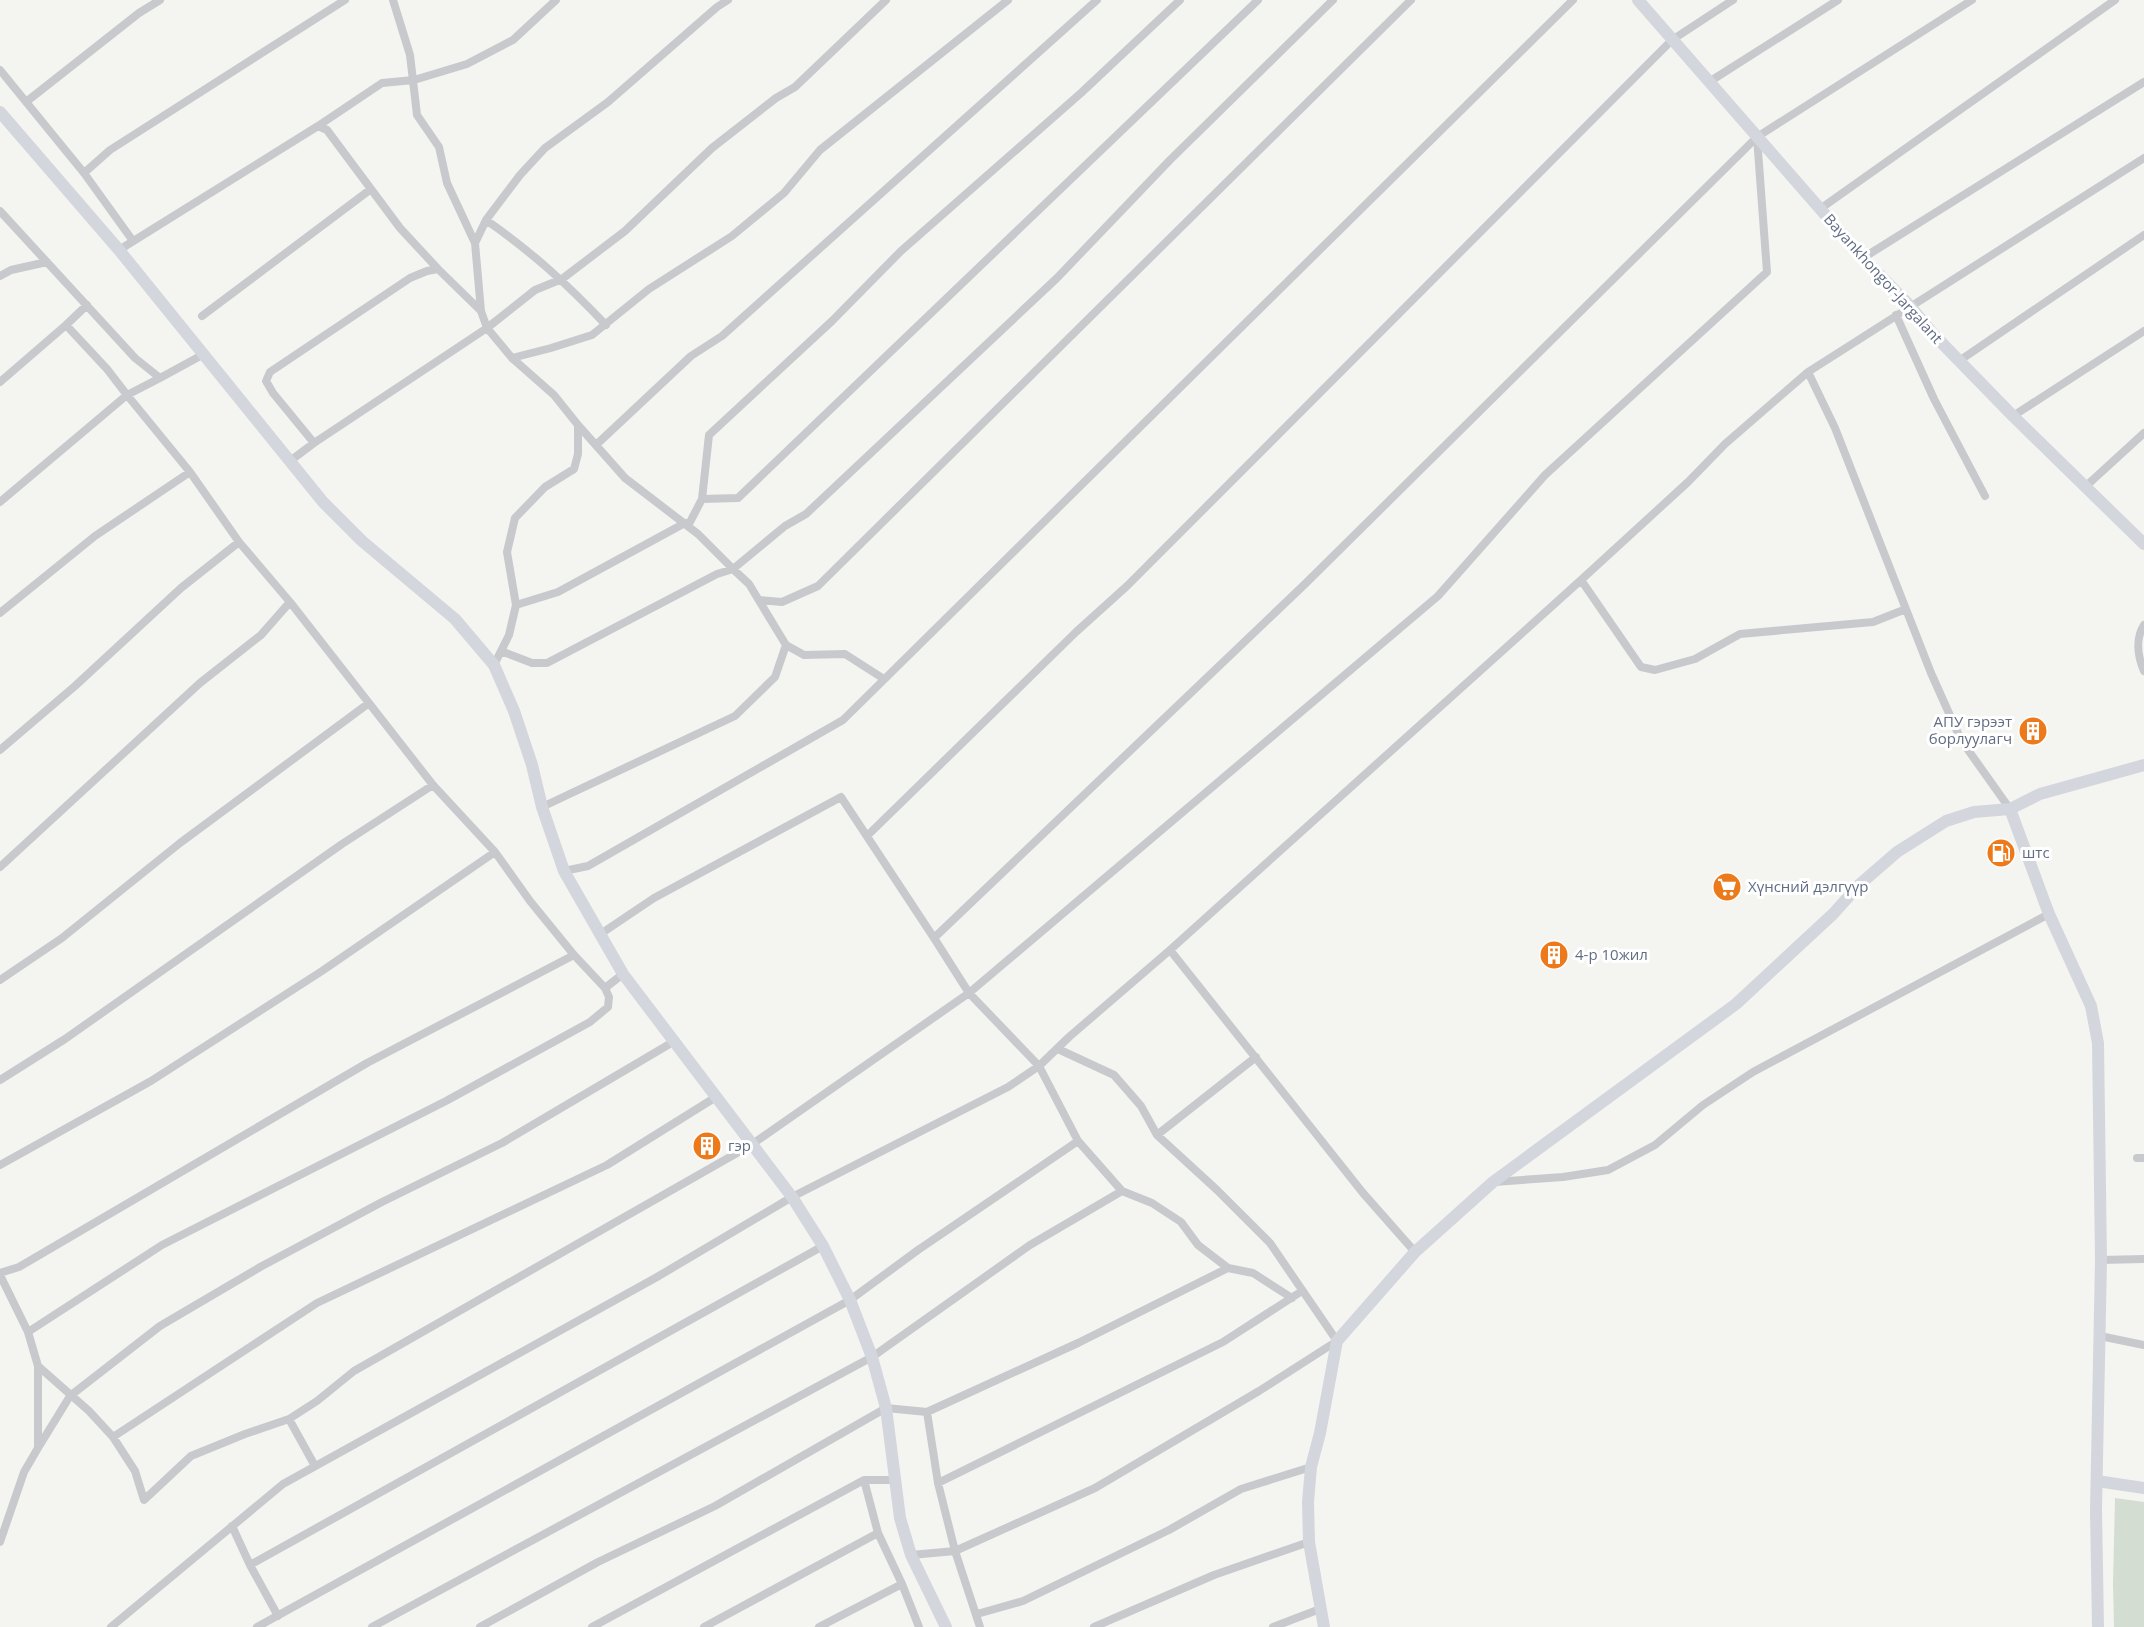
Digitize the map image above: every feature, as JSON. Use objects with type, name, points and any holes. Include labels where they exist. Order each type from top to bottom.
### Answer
[{"type":"street","points":[[26,102],[139,13],[160,0]]},
{"type":"street","points":[[84,173],[110,150],[345,0]]},
{"type":"street","points":[[393,0],[410,55],[417,115],[439,147],[447,183],[475,243],[481,311],[487,328],[512,358],[554,395],[625,478],[687,524],[749,584],[786,645],[804,655],[845,654],[884,679]]},
{"type":"street","points":[[119,250],[318,126],[382,83],[414,80],[467,64],[513,40],[556,0]]},
{"type":"street","points":[[475,243],[486,220],[520,175],[545,148],[608,102],[728,0]]},
{"type":"street","points":[[290,461],[487,328],[535,290],[562,279],[625,231],[712,148],[776,98],[795,87],[886,0]]},
{"type":"street","points":[[512,358],[592,334],[649,289],[741,229],[784,194],[820,150],[1008,0]]},
{"type":"street","points":[[596,445],[692,356],[722,336],[1097,0]]},
{"type":"street","points":[[516,605],[558,592],[687,524],[702,499],[709,435],[832,321],[901,251],[1081,93],[1180,0]]},
{"type":"street","points":[[702,499],[738,498],[1258,0]]},
{"type":"street","points":[[501,651],[532,663],[547,663],[717,574],[733,569],[785,526],[806,514],[1057,278],[1170,160],[1333,0]]},
{"type":"street","points":[[760,600],[783,602],[818,586],[1411,0]]},
{"type":"street","points":[[564,871],[588,866],[843,720],[1573,0]]},
{"type":"street","name":"Bayankhongor-Jargalant","points":[[1638,0],[1863,258],[2013,416],[2144,544]]},
{"type":"street","points":[[867,836],[1076,632],[1127,586],[1672,40],[1733,0]]},
{"type":"street","points":[[1709,82],[1838,0]]},
{"type":"street","points":[[934,938],[1305,584],[1757,137],[1972,0]]},
{"type":"street","points":[[1820,209],[2115,0]]},
{"type":"street","points":[[0,70],[84,173],[133,242]]},
{"type":"street","points":[[1863,258],[2144,82]]},
{"type":"street","points":[[0,112],[119,250],[323,502],[362,541],[456,619],[494,665],[514,711],[532,765],[542,807],[564,871],[599,935],[623,974],[673,1042],[792,1197],[823,1246],[850,1300],[872,1357],[886,1408],[900,1518],[911,1555],[946,1627]]},
{"type":"street","points":[[318,126],[327,130],[400,228],[481,311]]},
{"type":"street","points":[[39,1366],[89,1411],[113,1437],[135,1471],[144,1500],[191,1456],[289,1419],[317,1401],[354,1371],[751,1145],[969,993],[1438,596],[1545,475],[1767,272],[1757,137]]},
{"type":"street","points":[[111,1627],[283,1484],[657,1277],[792,1197],[1008,1087],[1039,1066],[1581,580],[1688,482],[1725,444],[1808,372],[2144,158]]},
{"type":"street","points":[[202,316],[371,189]]},
{"type":"street","points":[[0,211],[135,358],[160,378]]},
{"type":"street","points":[[486,220],[522,245],[562,279],[606,325]]},
{"type":"street","points":[[1959,361],[2144,235]]},
{"type":"street","points":[[0,276],[11,270],[47,262]]},
{"type":"street","points":[[314,443],[273,393],[266,381],[270,372],[410,278],[438,269]]},
{"type":"street","points":[[0,382],[87,305]]},
{"type":"street","points":[[1896,315],[1934,399],[1985,496]]},
{"type":"street","points":[[28,1332],[162,1245],[446,1101],[590,1022],[609,1007],[609,997],[605,988],[574,955],[530,901],[495,852],[433,785],[290,602],[239,542],[190,472],[107,369],[66,325]]},
{"type":"street","points":[[2013,416],[2144,331]]},
{"type":"street","points":[[0,502],[127,395],[204,354]]},
{"type":"street","points":[[1808,372],[1835,428],[1931,673],[1961,740],[2010,808],[2049,914],[2091,1006],[2098,1043],[2101,1260],[2097,1481],[2098,1627]]},
{"type":"street","points":[[494,665],[509,634],[516,605],[507,552],[515,518],[545,487],[574,469],[578,454],[578,425]]},
{"type":"street","points":[[2085,487],[2144,433]]},
{"type":"street","points":[[0,612],[95,536],[190,472]]},
{"type":"street","points":[[0,750],[75,686],[181,588],[239,542]]},
{"type":"street","points":[[1581,580],[1641,667],[1655,670],[1695,659],[1740,634],[1873,622],[1906,609]]},
{"type":"street","points":[[0,867],[200,683],[261,635],[290,602]]},
{"type":"street","points":[[2144,625],[2141,629],[2138,649],[2144,671]]},
{"type":"street","points":[[542,807],[735,716],[775,677],[786,645]]},
{"type":"street","points":[[0,980],[62,938],[180,843],[369,703]]},
{"type":"street","points":[[911,1555],[955,1551],[1095,1488],[1337,1341],[1415,1252],[1493,1182],[1736,1004],[1833,914],[1859,885],[1897,852],[1946,821],[1974,812],[2010,808],[2040,794],[2144,765]]},
{"type":"street","points":[[0,1080],[65,1039],[342,844],[433,785]]},
{"type":"street","points":[[599,935],[654,898],[841,797],[969,993],[1039,1066],[1078,1141],[1122,1191],[1152,1203],[1181,1222],[1198,1245],[1228,1268],[1253,1274],[1292,1298]]},
{"type":"street","points":[[0,1166],[151,1081],[322,971],[495,852]]},
{"type":"street","points":[[1493,1182],[1563,1177],[1608,1170],[1655,1145],[1703,1105],[1753,1072],[2049,914]]},
{"type":"street","points":[[1170,950],[1363,1193],[1415,1252]]},
{"type":"street","points":[[38,1448],[39,1366],[28,1332],[0,1274],[29,1261],[368,1063],[574,955]]},
{"type":"street","points":[[605,988],[623,974]]},
{"type":"street","points":[[0,1542],[24,1472],[70,1396],[160,1326],[262,1266],[382,1202],[502,1143],[673,1042]]},
{"type":"street","points":[[1058,1048],[1114,1075],[1141,1106],[1157,1135],[1270,1243],[1337,1341],[1320,1433],[1311,1467],[1308,1502],[1309,1542],[1324,1627]]},
{"type":"street","points":[[1157,1135],[1256,1057]]},
{"type":"street","points":[[113,1437],[317,1303],[607,1165],[716,1097]]},
{"type":"street","points":[[257,1627],[850,1300],[918,1250],[1078,1141]]},
{"type":"street","points":[[372,1627],[872,1357],[1030,1245],[1122,1191]]},
{"type":"street","points":[[250,1565],[823,1246]]},
{"type":"street","points":[[2101,1260],[2144,1259]]},
{"type":"street","points":[[480,1627],[598,1562],[715,1506],[886,1408],[927,1412],[1078,1343],[1228,1268]]},
{"type":"street","points":[[938,1483],[1223,1342],[1302,1291]]},
{"type":"street","points":[[2100,1336],[2144,1345]]},
{"type":"street","points":[[927,1412],[938,1483],[955,1551],[980,1627]]},
{"type":"street","points":[[289,1419],[315,1466]]},
{"type":"street","points":[[977,1614],[1044,1591],[1168,1530],[1240,1489],[1311,1467]]},
{"type":"street","points":[[592,1627],[864,1480],[896,1480]]},
{"type":"street","points":[[864,1480],[878,1533],[919,1627]]},
{"type":"street","points":[[2097,1481],[2144,1488]]},
{"type":"street","points":[[232,1526],[278,1616]]},
{"type":"street","points":[[704,1627],[878,1533]]},
{"type":"street","points":[[1094,1627],[1214,1575],[1309,1542]]},
{"type":"street","points":[[819,1627],[902,1584]]},
{"type":"street","points":[[1274,1627],[1320,1609]]},
{"type":"shaded area","points":[[2115,1498],[2144,1502],[2144,1627],[2114,1627]]},
{"type":"place","name":"АПУ гэрээт борлуулагч","points":[[2033,731]]},
{"type":"place","name":"штс","points":[[2001,853]]},
{"type":"place","name":"Хүнсний дэлгүүр","points":[[1727,887]]},
{"type":"place","name":"4-р 10жил","points":[[1554,955]]},
{"type":"place","name":"гэр","points":[[707,1146]]}]
